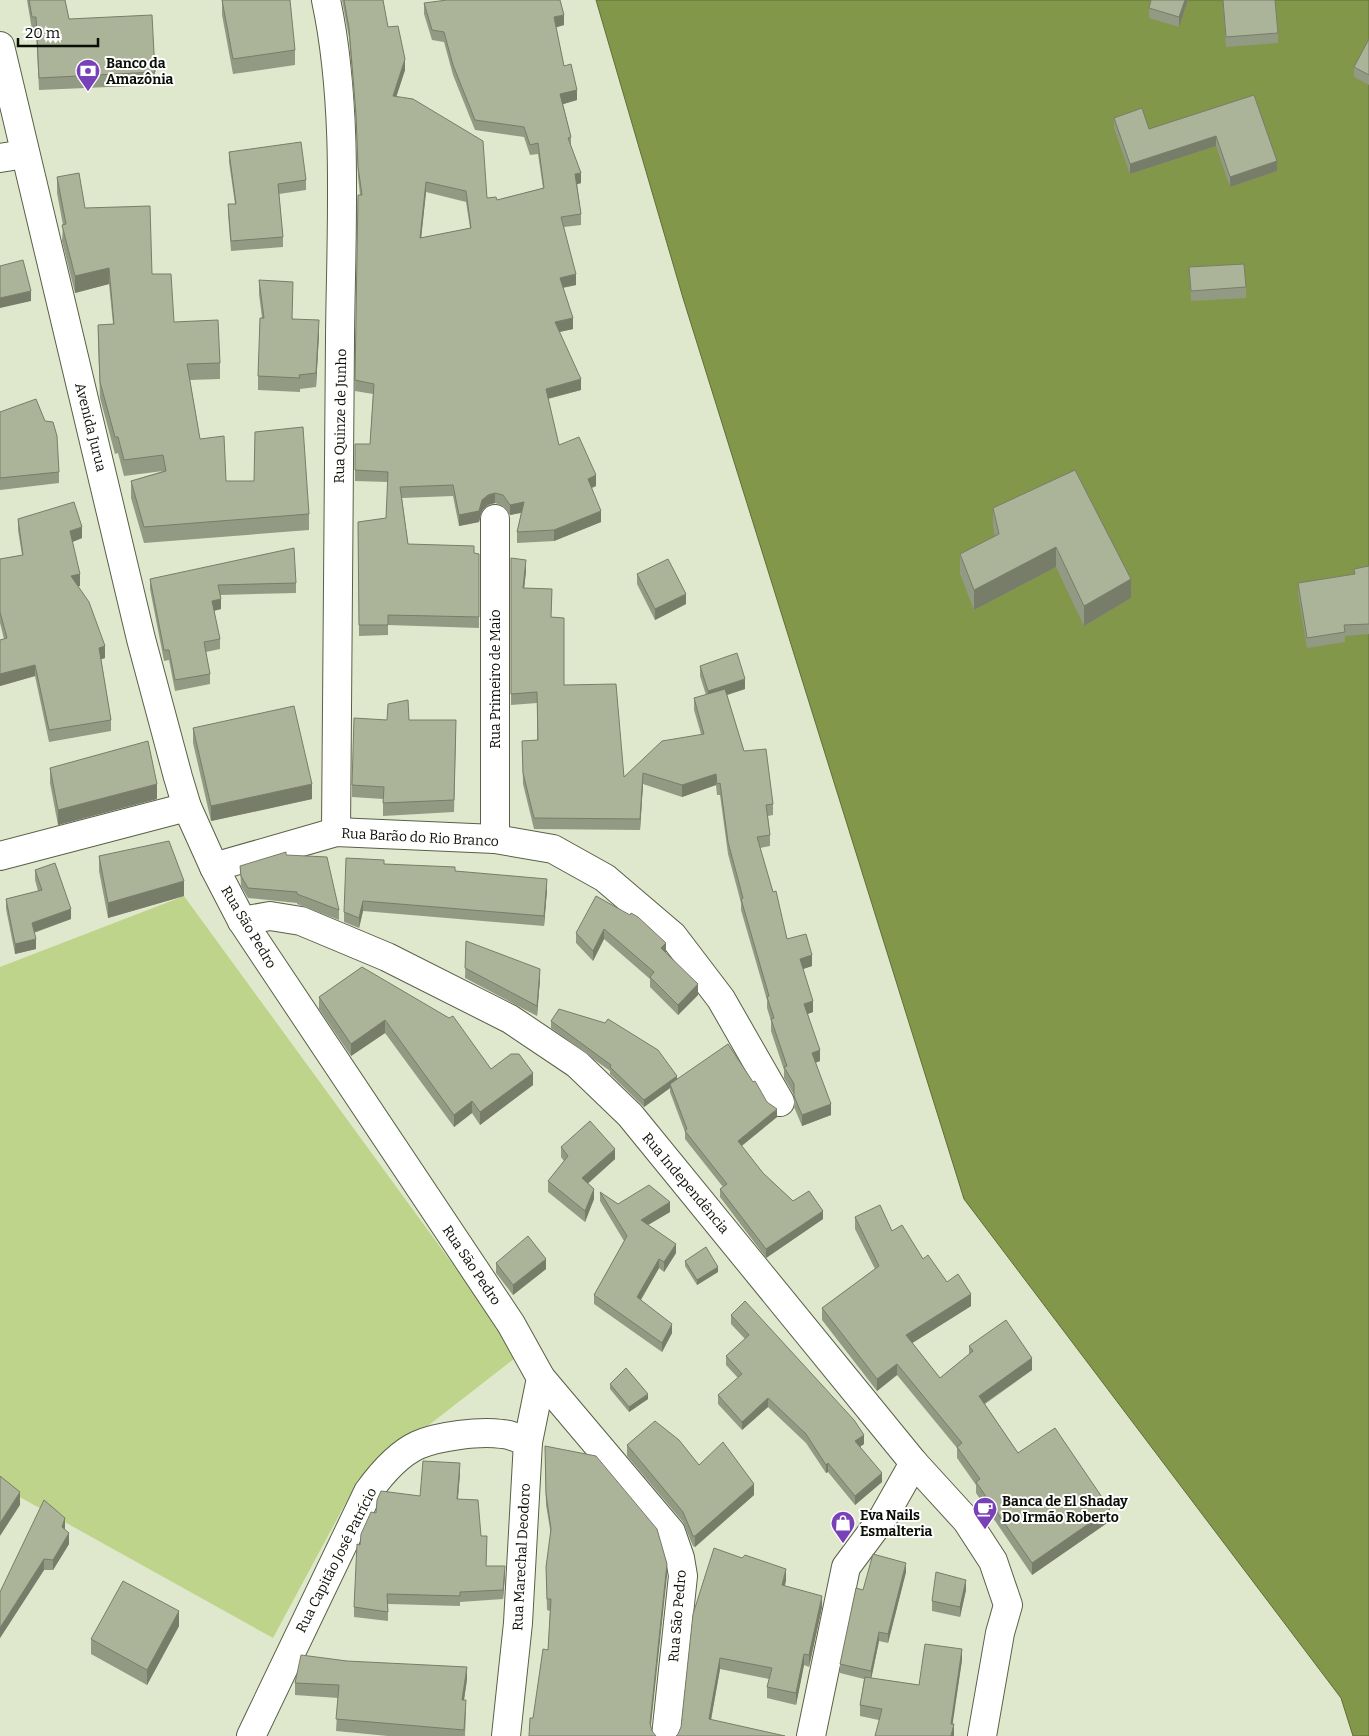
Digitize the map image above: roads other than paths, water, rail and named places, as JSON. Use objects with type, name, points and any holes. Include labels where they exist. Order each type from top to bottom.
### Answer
[{"type":"street","name":"Rua Quinze de Junho","points":[[326,0],[335,42],[339,90],[341,222],[336,832]]},
{"type":"street","name":"Avenida Jurua","points":[[0,46],[12,156],[187,807]]},
{"type":"street","name":"Rua Primeiro de Maio","points":[[495,518],[495,839]]},
{"type":"street","points":[[0,856],[187,807]]},
{"type":"street","name":"Rua São Pedro","points":[[187,807],[214,868],[242,920],[507,1318],[541,1378],[671,1532],[677,1545],[683,1576],[666,1736]]},
{"type":"street","name":"Rua Barão do Rio Branco","points":[[214,868],[336,832],[495,839],[553,849],[606,878],[674,936],[721,999],[780,1102]]},
{"type":"street","name":"Rua Independência","points":[[242,920],[270,916],[301,921],[387,957],[510,1019],[577,1064],[630,1115],[914,1463],[967,1521],[993,1561],[1008,1605],[1000,1633],[982,1736]]},
{"type":"street","name":"Rua Marechal Deodoro","points":[[506,1736],[518,1623],[528,1442],[541,1378]]},
{"type":"street","name":"Rua Capitão José Patrício","points":[[250,1736],[368,1492],[382,1473],[418,1445],[438,1440],[484,1433],[504,1434],[528,1442]]},
{"type":"street","points":[[811,1736],[846,1567],[884,1516],[914,1463]]},
{"type":"place","name":"Banco da Amazônia","points":[[88,92]]},
{"type":"place","name":"Banca de El Shaday Do Irmão Roberto","points":[[985,1530]]},
{"type":"place","name":"Eva Nails Esmalteria","points":[[843,1544]]}]
